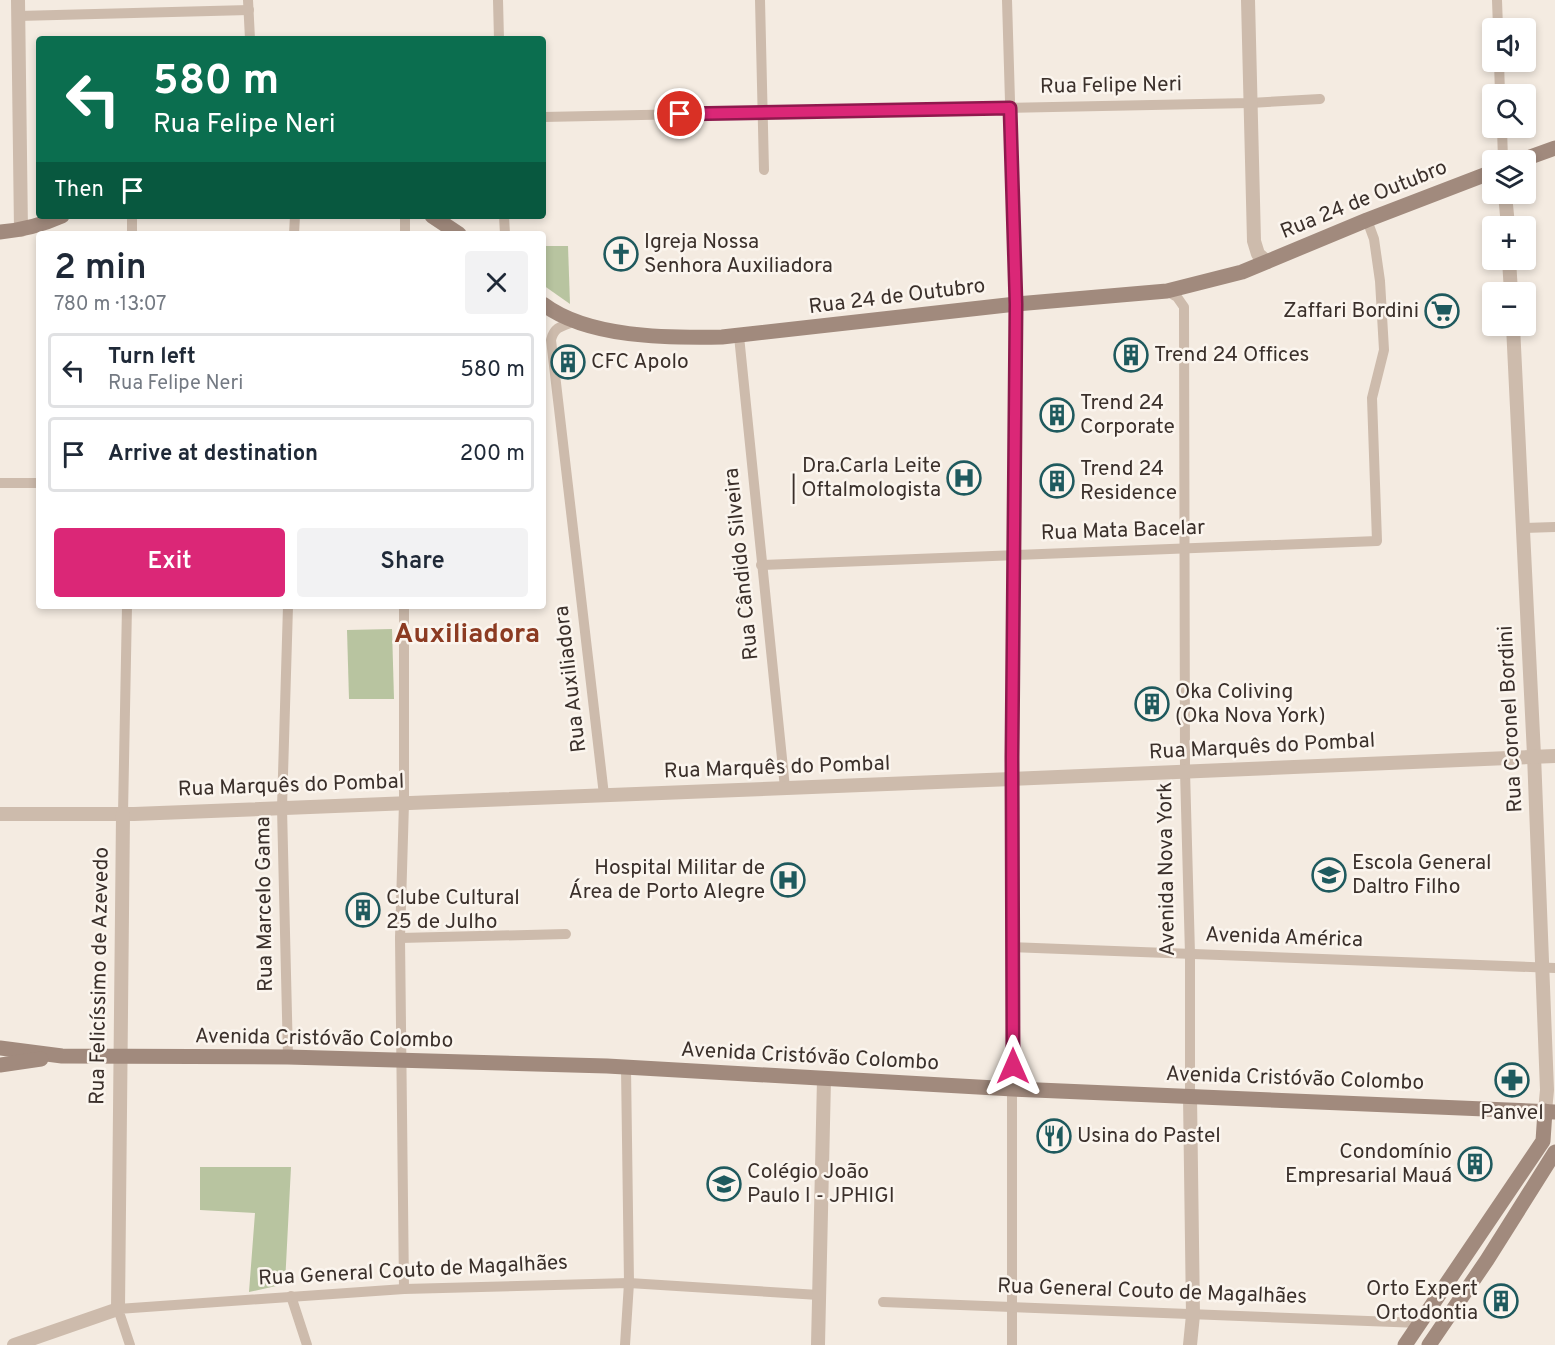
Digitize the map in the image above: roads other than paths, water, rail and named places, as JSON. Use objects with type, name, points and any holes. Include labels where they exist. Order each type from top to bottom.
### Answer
[{"type":"main road","points":[[1536,155],[1555,148]]},
{"type":"main road","name":"Rua 24 de Outubro","points":[[546,306],[573,322],[609,330],[692,338],[739,336],[1016,304],[1167,291],[1242,272],[1482,176]]},
{"type":"main road","points":[[0,232],[44,225],[57,219]]},
{"type":"main road","points":[[436,219],[454,231]]},
{"type":"main road","name":"Avenida Cristóvão Colombo","points":[[4,1056],[288,1057],[626,1068],[1013,1089],[1550,1112]]},
{"type":"main road","points":[[1405,1345],[1542,1141],[1550,1112]]},
{"type":"main road","points":[[1429,1345],[1487,1260],[1555,1152]]},
{"type":"street","points":[[18,0],[21,230]]},
{"type":"street","points":[[498,0],[499,36]]},
{"type":"street","points":[[760,0],[764,170]]},
{"type":"street","points":[[1007,0],[1016,304],[1012,779],[1012,1345]]},
{"type":"street","points":[[1248,0],[1254,241],[1258,254],[1267,262]]},
{"type":"street","points":[[1497,0],[1498,18]]},
{"type":"street","points":[[18,16],[249,5],[250,36]]},
{"type":"street","name":"Rua Felipe Neri","points":[[546,117],[1250,103],[1320,99]]},
{"type":"street","name":"Rua Mata Bacelar","points":[[762,565],[1377,541],[1372,398],[1384,350],[1380,281],[1374,239],[1367,220]]},
{"type":"street","name":"Avenida Nova York","points":[[1167,291],[1177,297],[1184,307],[1185,771],[1190,954],[1193,1315],[1190,1345]]},
{"type":"street","name":"Rua Auxiliadora","points":[[573,322],[559,327],[553,333],[551,340],[604,795]]},
{"type":"street","name":"Rua Cândido Silveira","points":[[739,336],[785,788]]},
{"type":"street","name":"Rua Coronel Bordini","points":[[1513,336],[1534,755],[1549,968],[1547,1090],[1550,1112]]},
{"type":"street","points":[[0,483],[36,483]]},
{"type":"street","points":[[1522,528],[1555,528]]},
{"type":"street","name":"Rua Felicíssimo de Azevedo","points":[[127,609],[118,1309],[130,1345]]},
{"type":"street","name":"Rua Marcelo Gama","points":[[288,609],[282,808],[288,1057]]},
{"type":"street","points":[[404,1289],[400,938],[404,803],[405,609]]},
{"type":"street","name":"Rua Marquês do Pombal","points":[[0,814],[123,814],[1012,779],[1534,755],[1555,756]]},
{"type":"street","points":[[400,938],[566,934]]},
{"type":"street","name":"Avenida América","points":[[1012,947],[1549,968]]},
{"type":"street","points":[[624,1345],[629,1283],[626,1068]]},
{"type":"street","points":[[818,1345],[824,1078]]},
{"type":"street","name":"Rua General Couto de Magalhães","points":[[14,1345],[118,1309],[291,1296],[404,1289],[629,1283],[819,1295]]},
{"type":"street","points":[[291,1296],[306,1345]]},
{"type":"street","name":"Rua General Couto de Magalhães","points":[[883,1302],[1419,1323]]},
{"type":"place","name":"Igreja Nossa Senhora Auxiliadora","points":[[621,254]]},
{"type":"place","name":"Zaffari Bordini","points":[[1442,311]]},
{"type":"place","name":"Trend 24 Offices","points":[[1131,355]]},
{"type":"place","name":"CFC Apolo","points":[[568,362]]},
{"type":"place","name":"Trend 24 Corporate","points":[[1057,415]]},
{"type":"place","name":"Dra.Carla Leite | Oftalmologista","points":[[964,478]]},
{"type":"place","name":"Trend 24 Residence","points":[[1057,481]]},
{"type":"place","name":"Oka Coliving (Oka Nova York)","points":[[1152,704]]},
{"type":"place","name":"Escola General Daltro Filho","points":[[1329,875]]},
{"type":"place","name":"Hospital Militar de Área de Porto Alegre","points":[[788,880]]},
{"type":"place","name":"Clube Cultural 25 de Julho","points":[[363,910]]},
{"type":"place","name":"Panvel","points":[[1512,1080]]},
{"type":"place","name":"Usina do Pastel","points":[[1054,1136]]},
{"type":"place","name":"Condomínio Empresarial Mauá","points":[[1475,1164]]},
{"type":"place","name":"Colégio João Paulo I - JPHIGI","points":[[724,1184]]},
{"type":"place","name":"Orto Expert Ortodontia","points":[[1501,1301]]},
{"type":"district","name":"Auxiliadora","points":[[467,635]]}]
